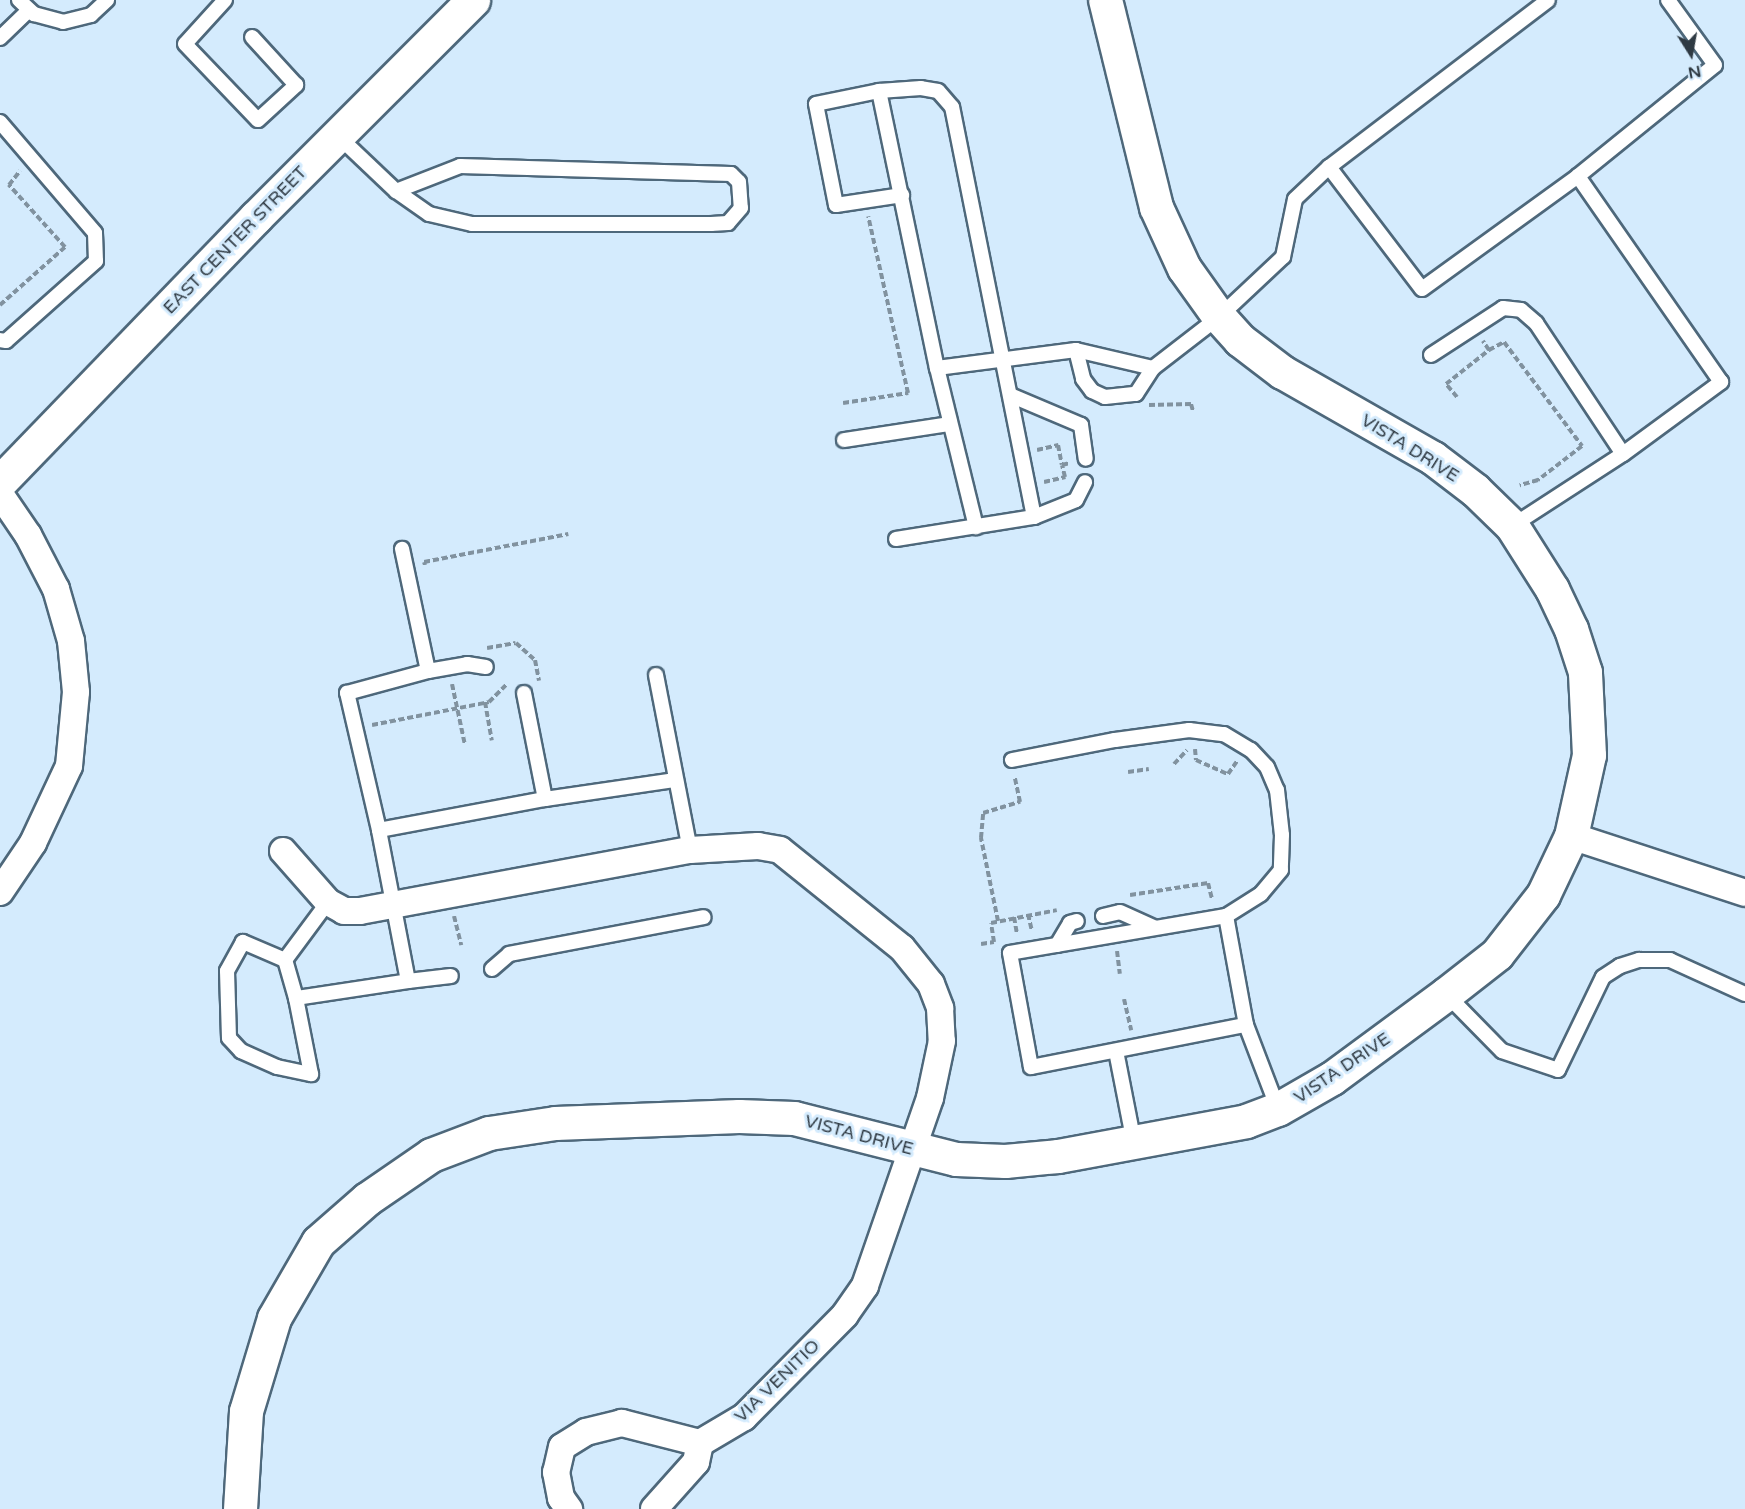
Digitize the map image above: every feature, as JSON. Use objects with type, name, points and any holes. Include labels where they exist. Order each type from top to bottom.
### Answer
[{"type":"street","name":"EAST CENTER STREET","points":[[0,482],[473,0]]},
{"type":"street","name":"VISTA DRIVE","points":[[240,1509],[246,1411],[274,1318],[318,1242],[367,1199],[431,1155],[489,1132],[555,1123],[727,1116],[794,1118],[956,1160],[1005,1161],[1134,1143],[1246,1121],[1278,1109],[1332,1078],[1446,994],[1497,954],[1543,895],[1571,836],[1589,755],[1585,672],[1571,630],[1552,589],[1512,526],[1475,490],[1433,458],[1282,372],[1240,340],[1219,317],[1184,268],[1156,207],[1105,0]]},
{"type":"street","points":[[0,494],[28,535],[56,589],[71,641],[76,692],[69,766],[33,843],[0,892]]},
{"type":"street","points":[[1571,836],[1745,893]]},
{"type":"street","name":"VIA VENITIO","points":[[328,902],[344,911],[396,907],[690,850],[758,846],[780,850],[902,948],[931,984],[940,1008],[942,1041],[930,1098],[865,1286],[844,1315],[744,1417],[700,1443]]},
{"type":"street","points":[[283,851],[328,902]]},
{"type":"street","points":[[569,1509],[561,1498],[556,1472],[562,1447],[586,1432],[622,1423],[700,1443],[696,1462],[654,1509]]},
{"type":"lane","points":[[0,38],[24,5],[63,22],[91,15],[107,0]]},
{"type":"lane","points":[[225,0],[185,44],[258,120],[296,85],[252,37]]},
{"type":"lane","points":[[1076,350],[1083,379],[1092,391],[1105,397],[1136,394],[1153,368],[1219,317],[1283,257],[1295,199],[1329,167],[1548,0]]},
{"type":"lane","points":[[1329,167],[1422,289],[1578,176],[1715,65],[1668,0]]},
{"type":"lane","points":[[902,195],[836,205],[816,104],[879,91],[921,88],[938,91],[952,106],[1034,517]]},
{"type":"lane","points":[[879,91],[937,368],[976,527]]},
{"type":"lane","points":[[0,122],[95,232],[96,261],[6,340],[0,340]]},
{"type":"lane","points":[[338,136],[396,191],[429,214],[472,224],[728,223],[741,208],[739,182],[731,174],[460,166],[396,191]]},
{"type":"lane","points":[[1512,526],[1623,454],[1721,382],[1578,176]]},
{"type":"lane","points":[[1431,356],[1503,308],[1521,310],[1536,323],[1623,454]]},
{"type":"lane","points":[[937,368],[1076,350],[1153,368]]},
{"type":"lane","points":[[1010,394],[1081,425],[1086,459]]},
{"type":"lane","points":[[844,440],[950,424]]},
{"type":"lane","points":[[896,539],[1034,517],[1076,500],[1085,482]]},
{"type":"lane","points":[[402,549],[428,671]]},
{"type":"lane","points":[[408,981],[396,907],[347,693],[428,671],[467,664],[486,667]]},
{"type":"lane","points":[[656,675],[690,850]]},
{"type":"lane","points":[[524,693],[544,799]]},
{"type":"lane","points":[[1013,767],[1114,740],[1189,730],[1224,734],[1251,750],[1267,767],[1277,790],[1281,870],[1261,894],[1226,916],[1010,953],[1031,1067],[1246,1025]]},
{"type":"lane","points":[[379,830],[544,799],[676,780]]},
{"type":"lane","points":[[285,960],[328,902]]},
{"type":"lane","points":[[1103,916],[1120,912],[1154,927]]},
{"type":"lane","points":[[1226,916],[1246,1025],[1278,1109]]},
{"type":"lane","points":[[492,969],[509,954],[704,917]]},
{"type":"lane","points":[[1057,945],[1070,922],[1077,921]]},
{"type":"lane","points":[[243,942],[285,960],[296,998],[311,1074],[277,1067],[241,1051],[230,1038],[227,971],[243,942]]},
{"type":"lane","points":[[1446,994],[1502,1051],[1558,1070],[1603,977],[1620,966],[1639,960],[1670,960],[1745,994]]},
{"type":"lane","points":[[296,998],[451,976]]},
{"type":"lane","points":[[1116,1051],[1134,1143]]},
{"type":"path","points":[[0,305],[65,247],[9,185],[20,171],[13,163]]},
{"type":"path","points":[[843,403],[908,393],[871,233]]},
{"type":"path","points":[[1457,397],[1446,384],[1488,349],[1504,342],[1582,446],[1538,480],[1520,485]]},
{"type":"path","points":[[1142,404],[1191,404],[1193,411]]},
{"type":"path","points":[[1054,446],[1058,445],[1062,465]]},
{"type":"path","points":[[426,574],[424,562],[568,534]]},
{"type":"path","points":[[484,648],[516,643],[535,660],[539,683]]},
{"type":"path","points":[[370,726],[484,702],[508,682]]},
{"type":"path","points":[[456,702],[465,745]]},
{"type":"path","points":[[484,702],[492,740]]},
{"type":"path","points":[[1174,764],[1195,747],[1196,760],[1228,774],[1237,760],[1244,765]]},
{"type":"path","points":[[998,921],[981,838],[983,813],[1020,802],[1013,767]]},
{"type":"path","points":[[1128,772],[1149,769]]},
{"type":"path","points":[[1128,896],[1208,883],[1211,899],[1220,897]]},
{"type":"path","points":[[981,944],[994,942],[991,923],[1058,908],[1053,917]]},
{"type":"path","points":[[453,915],[461,945]]},
{"type":"path","points":[[1117,947],[1120,974]]},
{"type":"path","points":[[1124,999],[1132,1035]]}]
